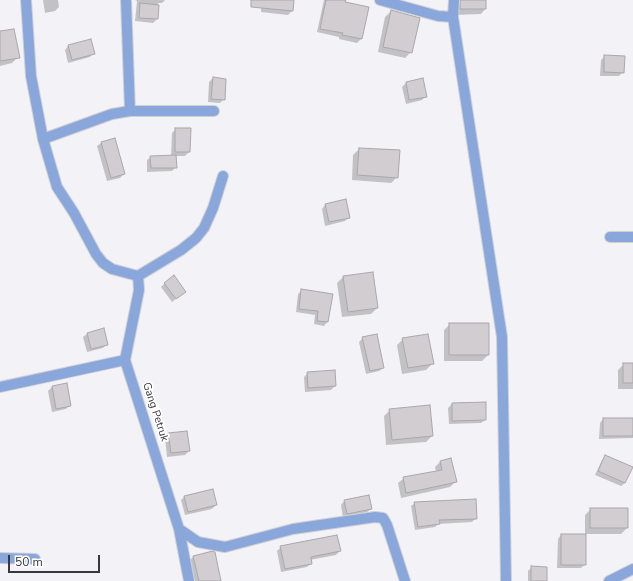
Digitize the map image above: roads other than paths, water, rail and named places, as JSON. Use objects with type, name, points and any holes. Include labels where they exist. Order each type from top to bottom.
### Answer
[{"type":"street","points":[[26,0],[31,76],[43,138],[59,191],[74,213],[96,254],[103,263],[112,269],[138,276],[181,250],[196,238],[204,228],[213,208],[223,176]]},
{"type":"street","points":[[126,0],[130,111]]},
{"type":"street","points":[[380,0],[438,16],[453,17]]},
{"type":"street","points":[[454,0],[453,17],[502,337],[506,581]]},
{"type":"street","points":[[43,138],[112,114],[130,111],[214,112]]},
{"type":"street","points":[[610,237],[633,237]]},
{"type":"street","name":"Gang Petruk","points":[[138,276],[139,290],[125,360],[179,529],[189,581]]},
{"type":"street","points":[[0,388],[125,360]]},
{"type":"street","points":[[179,529],[198,542],[225,547],[293,529],[375,517],[383,518],[387,525],[405,581]]},
{"type":"street","points":[[0,558],[35,559]]},
{"type":"street","points":[[609,581],[633,569]]}]
